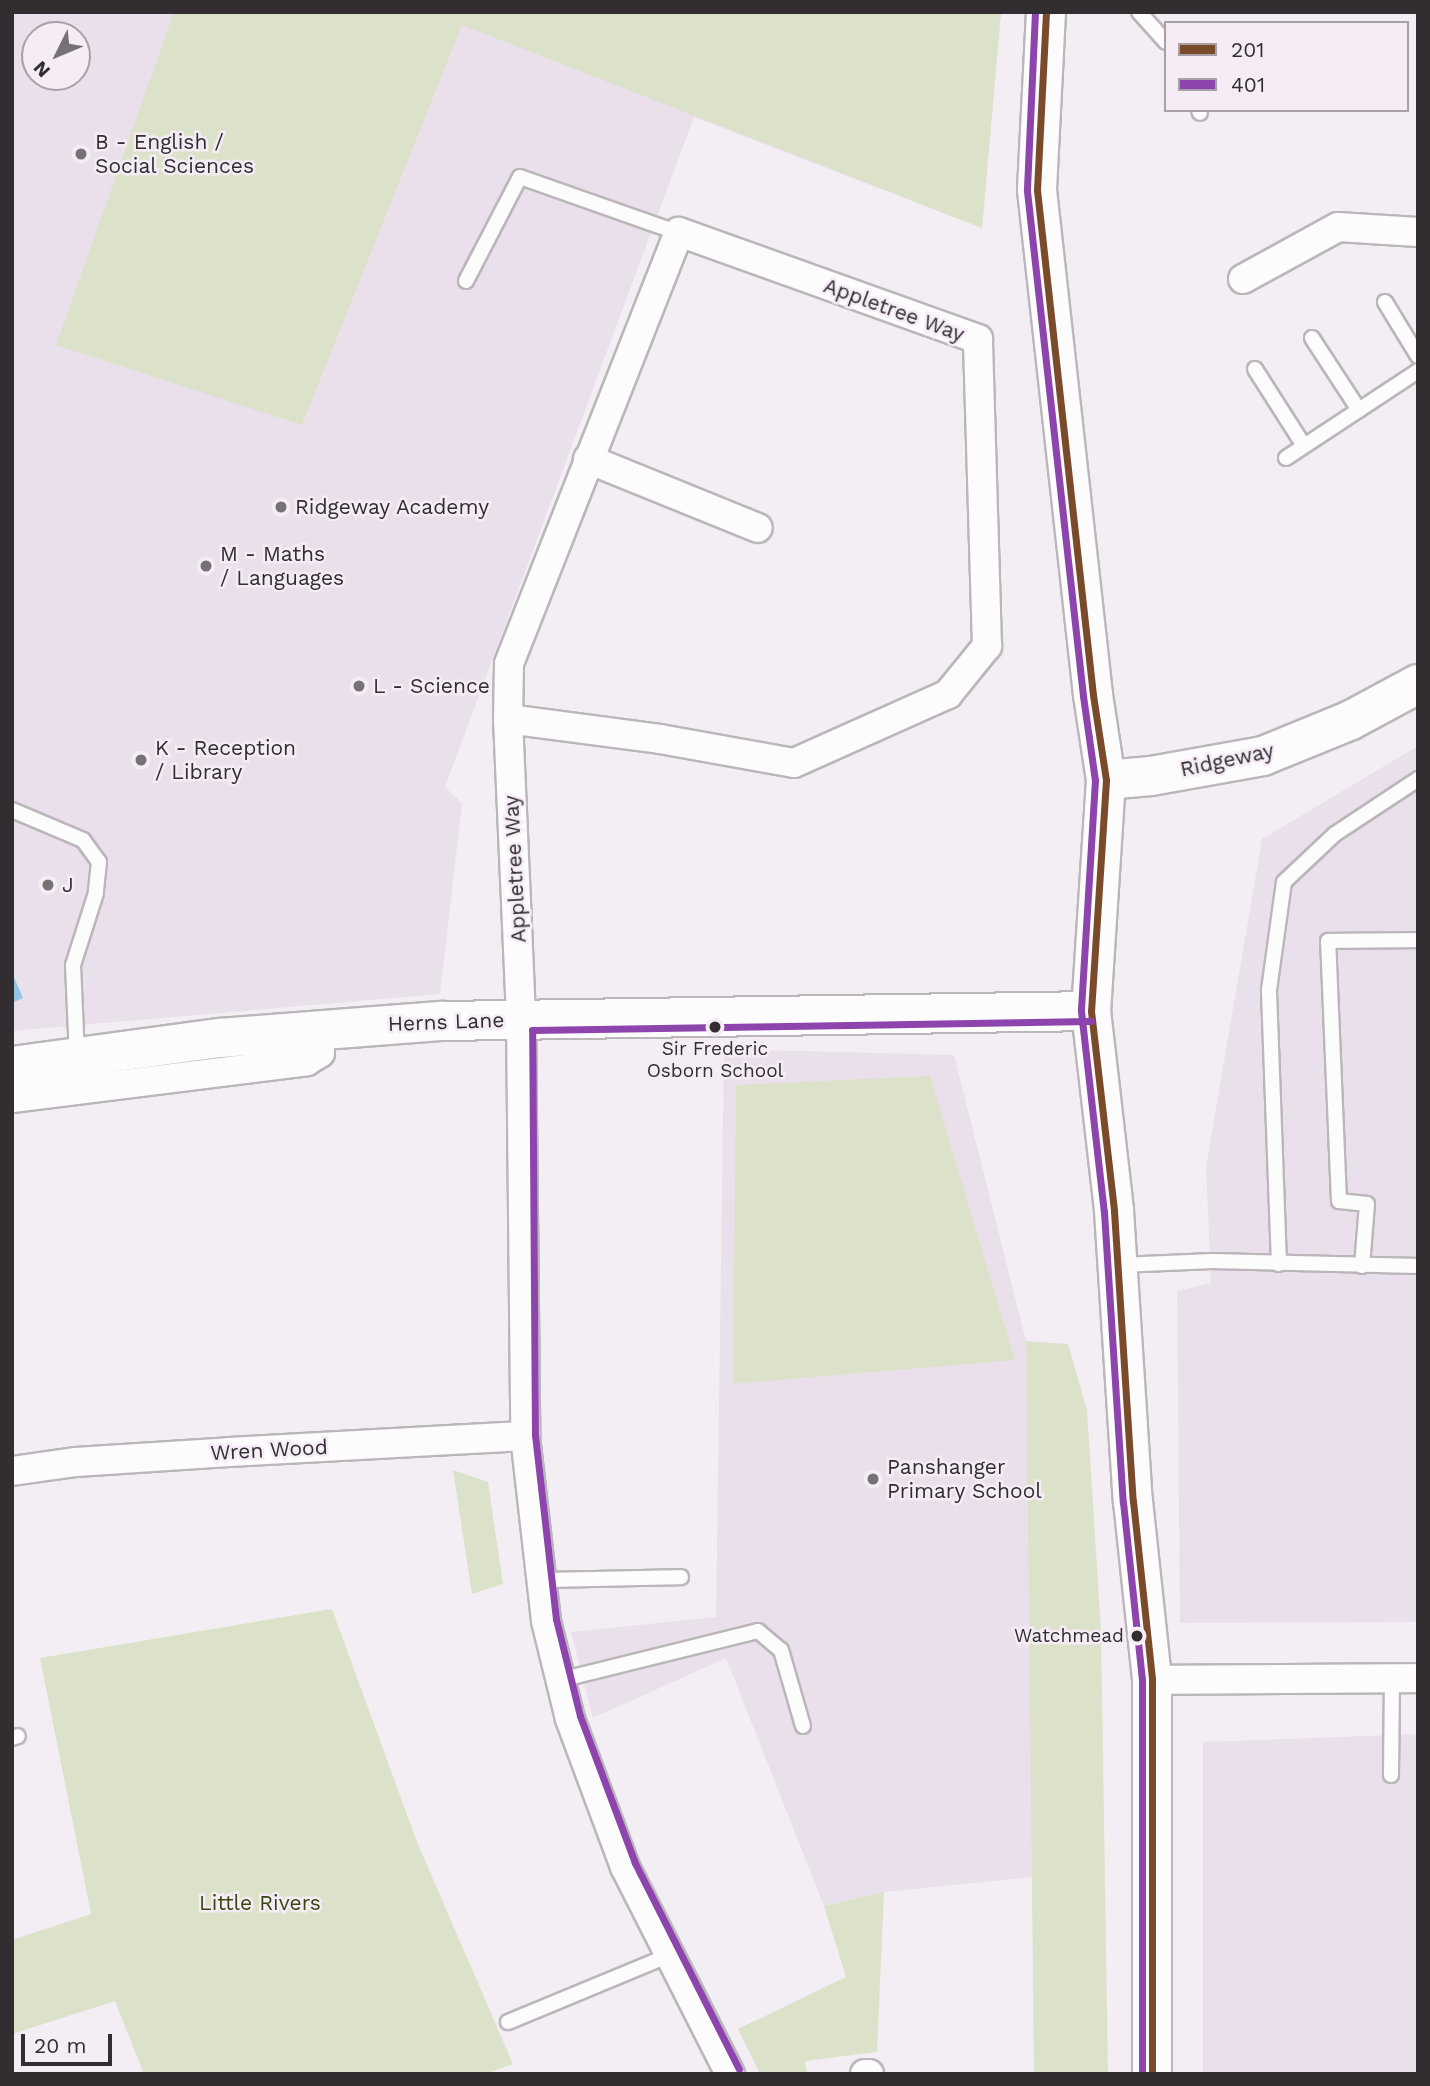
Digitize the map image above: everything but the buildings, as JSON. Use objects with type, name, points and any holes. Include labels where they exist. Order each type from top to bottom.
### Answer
[{"type":"main road","points":[[1046,12],[1037,190],[1093,695],[1106,780],[1091,1011],[1119,1265],[1133,1501],[1152,1680],[1152,2074]]},
{"type":"main road","name":"Ridgeway","points":[[1106,780],[1151,776],[1263,756],[1351,720],[1418,684]]},
{"type":"main road","name":"Herns Lane","points":[[12,1066],[220,1038],[443,1021],[1091,1011]]},
{"type":"street","points":[[1243,279],[1338,227],[1418,232]]},
{"type":"street","name":"Appletree Way","points":[[508,719],[660,739],[794,763],[948,694],[987,646],[978,339],[679,233],[509,664],[508,719],[521,1020],[525,1436],[546,1621],[570,1719],[625,1867],[730,2074]]},
{"type":"street","points":[[588,459],[758,528]]},
{"type":"street","points":[[12,1097],[307,1061],[320,1053],[319,1029]]},
{"type":"street","name":"Wren Wood","points":[[12,1471],[76,1462],[525,1436]]},
{"type":"street","points":[[1152,1680],[1405,1678]]},
{"type":"lane","points":[[1139,12],[1164,40]]},
{"type":"lane","points":[[466,281],[520,177],[679,233]]},
{"type":"lane","points":[[1385,302],[1418,356]]},
{"type":"lane","points":[[1312,338],[1359,410]]},
{"type":"lane","points":[[1255,369],[1304,446]]},
{"type":"lane","points":[[1286,458],[1418,371]]},
{"type":"lane","points":[[1279,1264],[1269,990],[1284,882],[1335,834],[1418,779]]},
{"type":"lane","points":[[12,810],[83,840],[99,862],[96,893],[73,965],[77,1057]]},
{"type":"lane","points":[[1362,1266],[1367,1204],[1339,1201],[1328,941],[1418,940]]},
{"type":"lane","points":[[1119,1265],[1212,1261],[1418,1266]]},
{"type":"lane","points":[[541,1580],[681,1577]]},
{"type":"lane","points":[[560,1680],[758,1631],[780,1650],[803,1726]]},
{"type":"lane","points":[[1391,1775],[1405,1678]]},
{"type":"lane","points":[[508,2022],[670,1955]]},
{"type":"shaded area","name":"Ridgeway Academy","points":[[12,12],[1001,12],[982,228],[694,117],[445,787],[462,803],[440,994],[12,1031]]},
{"type":"shaded area","points":[[1418,746],[1418,1622],[1180,1623],[1177,1291],[1211,1283],[1206,1167],[1262,839]]},
{"type":"shaded area","name":"Panshanger Primary School","points":[[724,1049],[954,1055],[1026,1341],[1034,1877],[884,1892],[824,1906],[726,1658],[593,1718],[571,1632],[716,1617]]},
{"type":"shaded area","points":[[1418,1734],[1418,2074],[1203,2074],[1203,1742]]},
{"type":"green space","points":[[174,12],[1001,12],[982,228],[462,25],[302,425],[56,345]]},
{"type":"green space","points":[[930,1076],[1015,1360],[733,1384],[736,1085]]},
{"type":"green space","points":[[1026,1341],[1068,1344],[1087,1410],[1101,1631],[1108,2074],[1034,2074]]},
{"type":"green space","points":[[453,1470],[488,1482],[503,1584],[472,1594]]},
{"type":"green space","name":"Little Rivers","points":[[332,1609],[417,1842],[513,2064],[484,2074],[144,2074],[115,2001],[12,2034],[12,1940],[91,1914],[40,1658]]},
{"type":"green space","points":[[884,1892],[877,2052],[805,2061],[807,2074],[760,2074],[738,2029],[846,1977],[824,1906]]},
{"type":"water","points":[[12,973],[23,998],[12,1003]]},
{"type":"transit line","name":"401","points":[[1035,12],[1027,191],[1083,696],[1095,780],[1081,1011],[1104,1212],[1123,1502],[1142,1681],[1142,2074]]},
{"type":"transit line","name":"201","points":[[1046,12],[1037,190],[1093,695],[1106,780],[1091,1011],[1114,1211],[1133,1501],[1152,1680],[1152,2074]]},
{"type":"transit line","name":"401","points":[[739,2069],[635,1863],[580,1716],[556,1619],[535,1435],[532,1030],[1091,1021]]},
{"type":"place","name":"B - English / Social Sciences","points":[[81,154]]},
{"type":"place","name":"Ridgeway Academy","points":[[281,507]]},
{"type":"place","name":"M - Maths / Languages","points":[[206,566]]},
{"type":"place","name":"L - Science","points":[[359,686]]},
{"type":"place","name":"K - Reception / Library","points":[[141,760]]},
{"type":"place","name":"J","points":[[48,885]]},
{"type":"place","name":"Sir Frederic Osborn School","points":[[715,1027]]},
{"type":"place","name":"Panshanger Primary School","points":[[873,1479]]},
{"type":"place","name":"Watchmead","points":[[1137,1636]]}]
